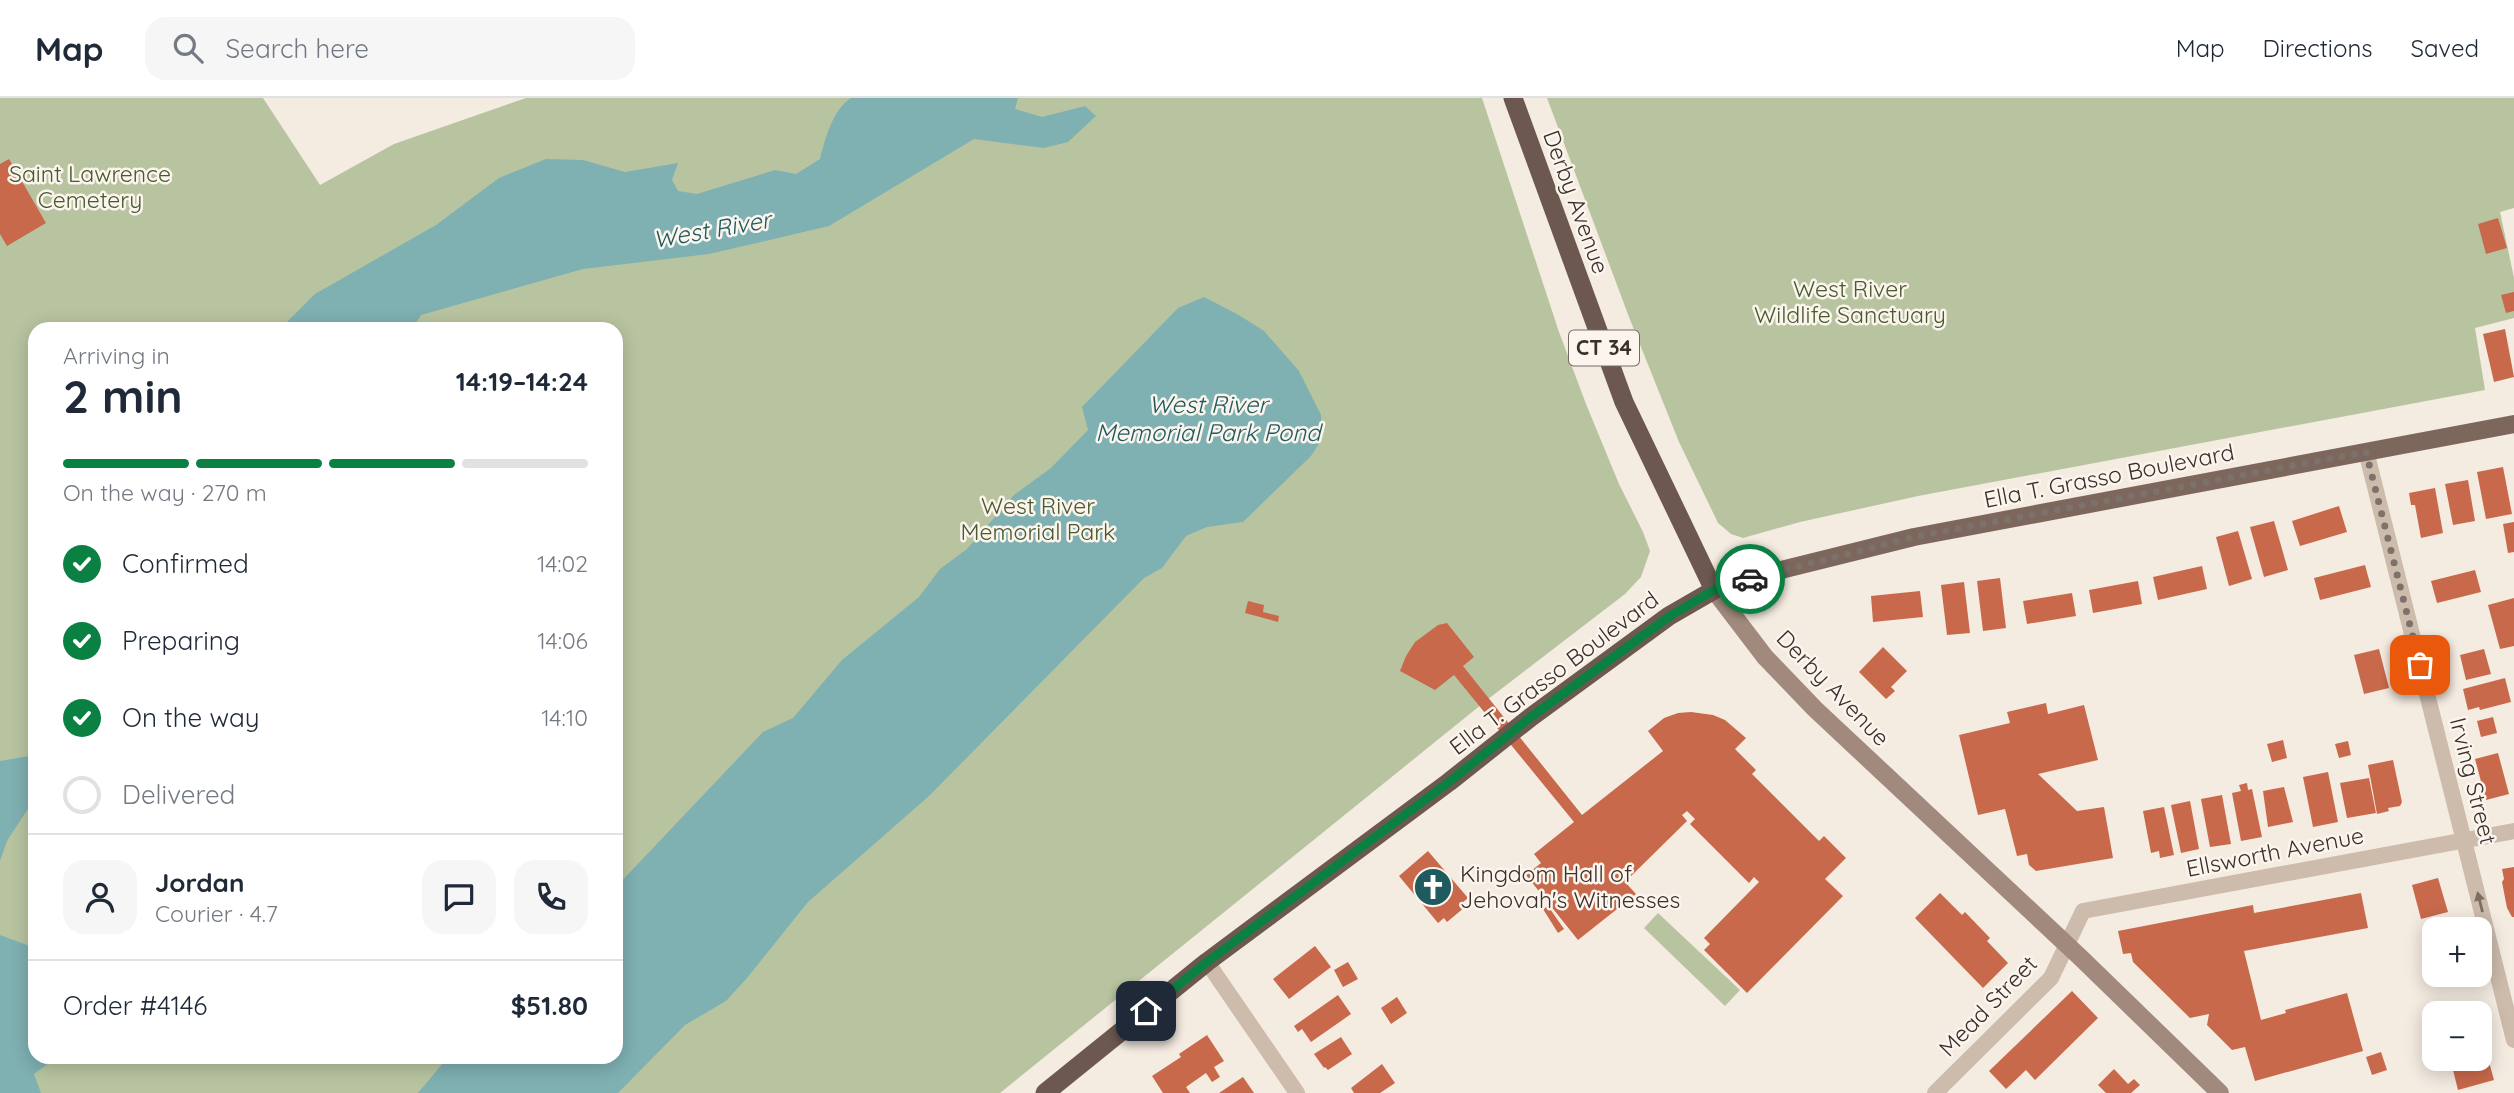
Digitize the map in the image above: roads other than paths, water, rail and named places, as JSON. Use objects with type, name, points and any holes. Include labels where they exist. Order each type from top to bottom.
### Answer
[{"type":"highway","name":"Derby Avenue","points":[[1513,98],[1624,402],[1714,590]]},
{"type":"highway","name":"Ella T. Grasso Boulevard","points":[[1045,1093],[1207,962],[1449,782],[1531,717],[1670,616],[1714,590]]},
{"type":"main road","name":"Ella T. Grasso Boulevard","points":[[1714,590],[1761,575],[1914,537],[2514,424]]},
{"type":"main road","name":"Derby Avenue","points":[[1714,590],[1765,657],[1815,709],[2220,1093]]},
{"type":"street","name":"Irving Street","points":[[2366,452],[2514,1040]]},
{"type":"street","name":"Ellsworth Avenue","points":[[2067,947],[2083,911],[2514,831]]},
{"type":"street","name":"Mead Street","points":[[1935,1093],[2051,978],[2067,947]]},
{"type":"street","points":[[1207,962],[1297,1093]]},
{"type":"water","name":"West River","points":[[851,98],[1018,98],[1015,109],[1042,117],[1085,106],[1096,116],[1068,142],[1044,148],[974,139],[829,226],[709,254],[583,269],[421,315],[417,322],[287,322],[315,294],[436,225],[499,178],[546,159],[583,160],[625,172],[678,163],[672,180],[678,191],[697,194],[775,170],[796,174],[820,159],[827,134],[839,109]]},
{"type":"water","name":"West River Memorial Park Pond","points":[[1204,297],[1264,331],[1299,371],[1321,415],[1322,439],[1311,456],[1243,522],[1207,527],[1186,536],[1162,568],[1144,578],[929,796],[808,902],[726,1001],[685,1025],[618,1093],[418,1093],[442,1064],[623,1064],[623,880],[763,732],[793,718],[842,660],[919,597],[940,569],[967,549],[1014,495],[1051,468],[1088,430],[1082,407],[1178,308]]},
{"type":"water","points":[[28,756],[28,809],[7,841],[0,861],[0,761]]},
{"type":"water","points":[[0,935],[28,945],[28,1064],[48,1064],[34,1074],[41,1093],[0,1093]]},
{"type":"place","name":"Kingdom Hall of Jehovah's Witnesses","points":[[1433,887]]},
{"type":"park label","name":"Saint Lawrence Cemetery","points":[[90,187]]},
{"type":"park label","name":"West River Wildlife Sanctuary","points":[[1850,302]]},
{"type":"park label","name":"West River Memorial Park","points":[[1038,519]]}]
